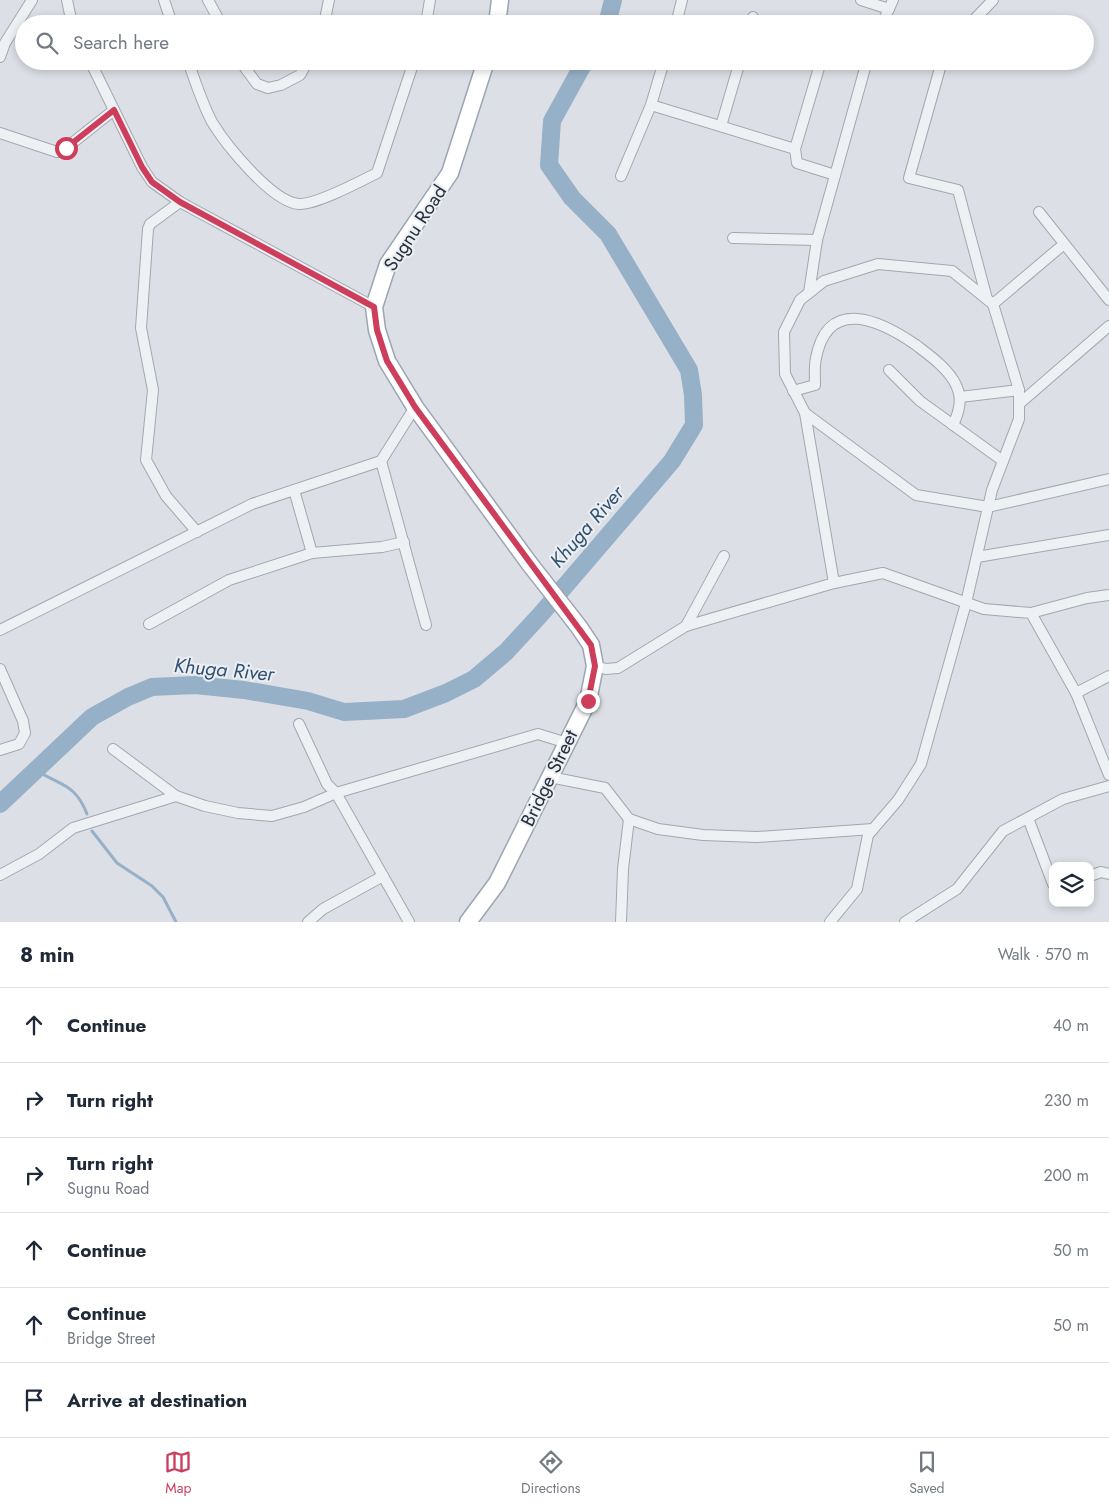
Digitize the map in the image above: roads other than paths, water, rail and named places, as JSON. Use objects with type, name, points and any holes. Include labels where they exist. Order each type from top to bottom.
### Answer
[{"type":"main road","points":[[498,15],[500,0]]},
{"type":"main road","name":"Sugnu Road","points":[[483,70],[450,174],[388,264],[374,307],[377,330],[387,361],[415,407],[529,563],[579,626]]},
{"type":"main road","name":"Bridge Street","points":[[468,922],[497,883],[588,701],[595,666],[591,645],[579,626]]},
{"type":"street","points":[[23,15],[32,0]]},
{"type":"street","points":[[67,0],[70,15]]},
{"type":"street","points":[[164,0],[169,15]]},
{"type":"street","points":[[208,0],[216,15]]},
{"type":"street","points":[[326,15],[329,0]]},
{"type":"street","points":[[428,15],[430,0]]},
{"type":"street","points":[[678,15],[682,0]]},
{"type":"street","points":[[861,0],[891,4]]},
{"type":"street","points":[[979,15],[993,0]]},
{"type":"street","points":[[0,57],[5,43],[15,27]]},
{"type":"street","points":[[94,70],[142,167],[152,182],[180,202],[374,307]]},
{"type":"street","points":[[192,70],[212,122],[242,161],[277,196],[299,204],[314,201],[378,173],[411,70]]},
{"type":"street","points":[[247,70],[257,84],[268,88],[281,86],[300,75],[303,70]]},
{"type":"street","points":[[621,176],[651,105],[661,70]]},
{"type":"street","points":[[721,126],[737,70]]},
{"type":"street","points":[[818,70],[795,149],[797,162],[835,175]]},
{"type":"street","points":[[809,293],[817,240],[864,70]]},
{"type":"street","points":[[830,922],[857,888],[868,836],[898,800],[921,764],[966,603],[992,490],[1019,419],[1019,390],[990,301],[958,190],[909,178],[939,70]]},
{"type":"street","points":[[651,105],[795,149]]},
{"type":"street","points":[[0,133],[57,152],[66,148],[114,110]]},
{"type":"street","points":[[180,202],[150,224],[148,229],[141,328],[153,390],[146,460],[166,496],[197,532]]},
{"type":"street","points":[[1039,212],[1109,300]]},
{"type":"street","points":[[733,238],[817,240]]},
{"type":"street","points":[[990,301],[1064,244]]},
{"type":"street","points":[[834,583],[805,413],[785,374],[784,332],[800,300],[824,281],[878,264],[952,271],[990,301]]},
{"type":"street","points":[[793,391],[815,385],[816,358],[826,330],[834,324],[849,319],[878,322],[894,330],[925,352],[952,377],[960,397],[959,412],[953,425]]},
{"type":"street","points":[[1019,404],[1109,326]]},
{"type":"street","points":[[889,370],[920,401],[1003,461]]},
{"type":"street","points":[[960,397],[1019,390]]},
{"type":"street","points":[[0,630],[252,504],[381,460],[415,407]]},
{"type":"street","points":[[805,413],[916,495],[988,506],[1109,479]]},
{"type":"street","points":[[381,460],[426,625]]},
{"type":"street","points":[[294,490],[312,553]]},
{"type":"street","points":[[977,557],[1109,534]]},
{"type":"street","points":[[149,624],[229,580],[312,553],[382,547],[404,542]]},
{"type":"street","points":[[686,626],[724,556]]},
{"type":"street","points":[[595,666],[606,669],[618,668],[686,626],[834,583],[883,573],[984,609],[1031,613],[1087,598],[1109,595]]},
{"type":"street","points":[[1031,613],[1076,694],[1109,776]]},
{"type":"street","points":[[0,669],[23,721],[24,733],[19,744],[0,750]]},
{"type":"street","points":[[1076,694],[1109,676]]},
{"type":"street","points":[[299,724],[327,784],[336,793],[409,922]]},
{"type":"street","points":[[113,749],[176,796],[213,808],[272,816],[304,807],[336,793],[538,734],[567,743]]},
{"type":"street","points":[[550,777],[605,788],[629,819],[658,829],[703,835],[757,837],[874,830]]},
{"type":"street","points":[[905,922],[957,889],[1003,831],[1064,799],[1109,786]]},
{"type":"street","points":[[0,875],[39,854],[73,828],[176,796]]},
{"type":"street","points":[[1028,818],[1049,873]]},
{"type":"street","points":[[621,922],[623,869],[629,819]]},
{"type":"street","points":[[1094,875],[1101,872],[1109,874]]},
{"type":"street","points":[[308,922],[323,909],[383,876]]},
{"type":"waterway","name":"Khuga River","points":[[609,15],[613,0]]},
{"type":"waterway","name":"Khuga River","points":[[0,804],[92,717],[128,697],[152,687],[195,685],[244,690],[308,701],[344,712],[404,709],[446,693],[474,679],[506,652],[541,614],[672,461],[694,425],[693,395],[689,370],[608,234],[572,198],[549,165],[552,121],[580,70]]},
{"type":"waterway","points":[[36,770],[72,791],[87,814]]},
{"type":"waterway","points":[[92,831],[117,863],[152,886],[163,897],[176,922]]}]
